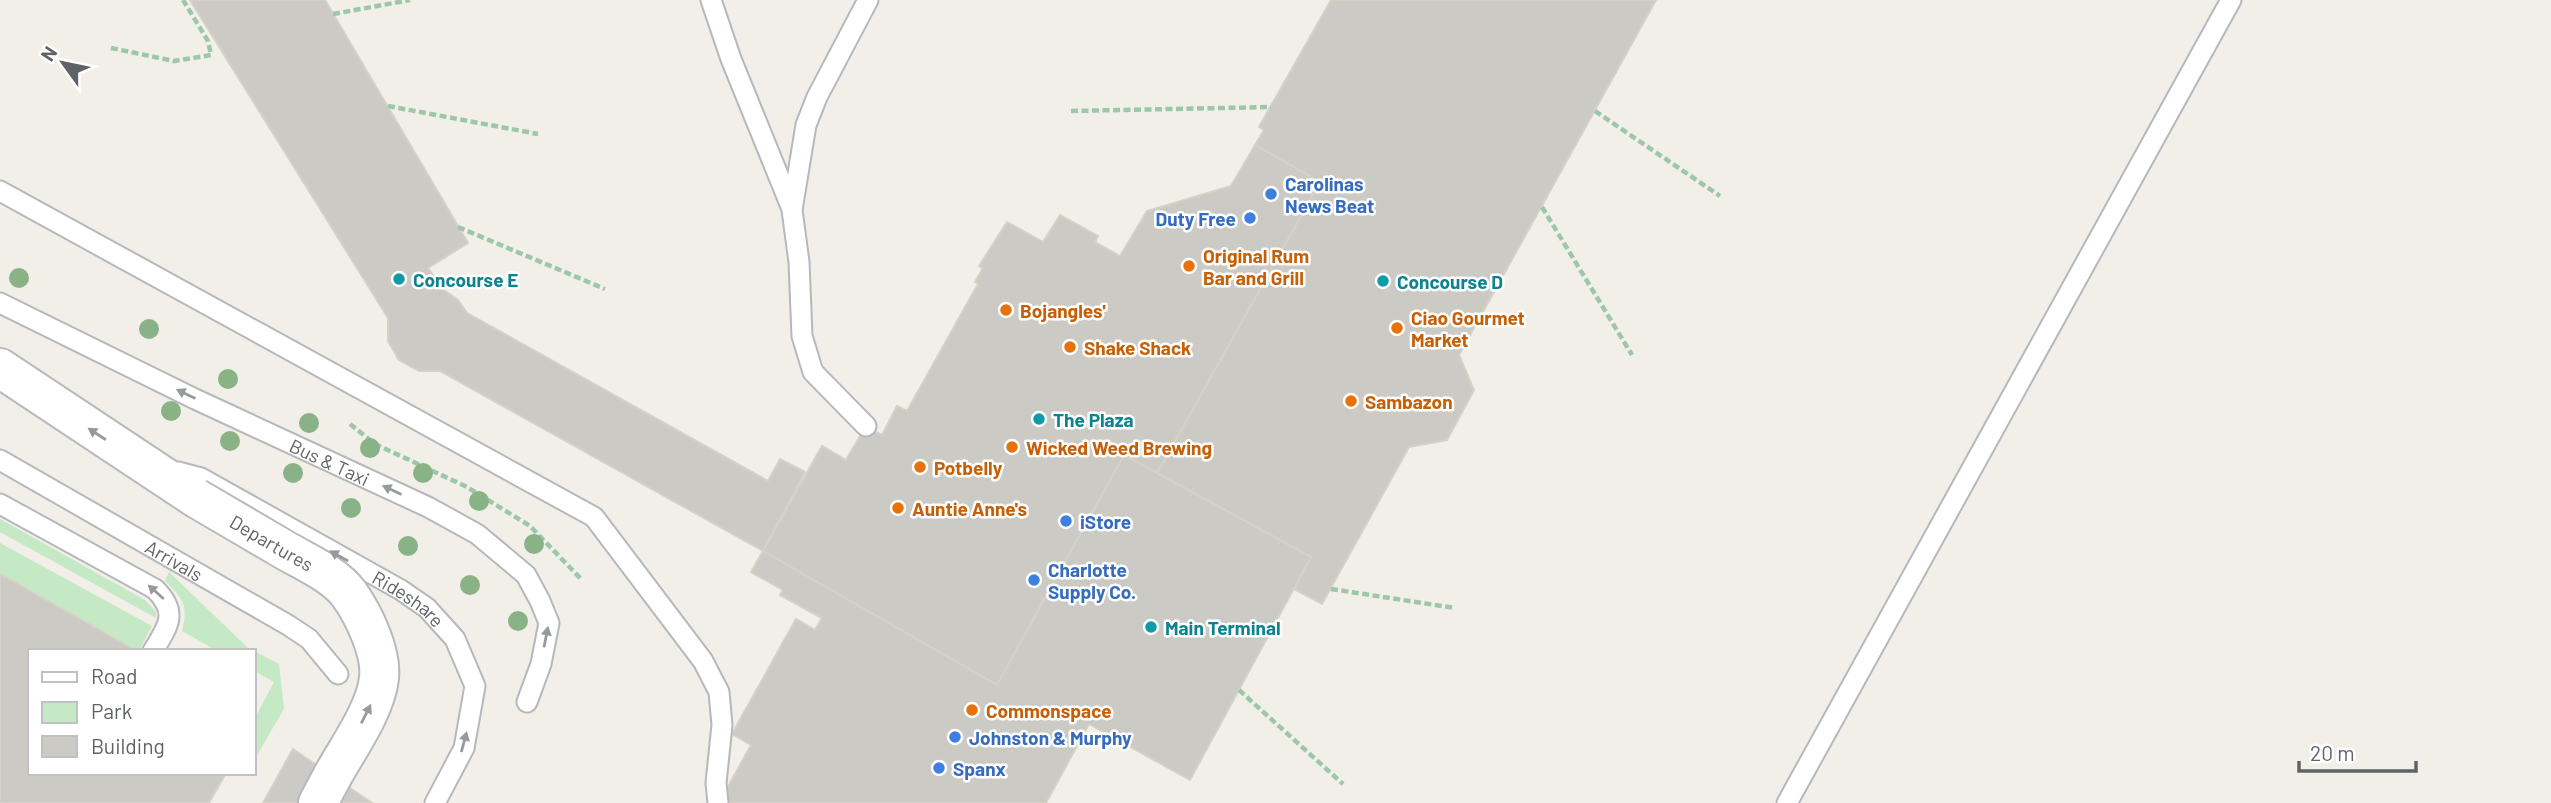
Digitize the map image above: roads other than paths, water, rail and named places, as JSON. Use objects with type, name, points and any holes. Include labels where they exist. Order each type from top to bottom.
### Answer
[{"type":"main road","name":"Departures","points":[[0,368],[139,461],[199,488],[323,572],[348,593],[376,647],[379,680],[369,708],[318,803]]},
{"type":"lane","points":[[711,0],[731,59],[792,210],[799,262],[802,336],[813,372],[866,426]]},
{"type":"lane","points":[[792,210],[806,125],[817,97],[868,0]]},
{"type":"lane","points":[[1787,803],[2231,0]]},
{"type":"lane","points":[[0,191],[594,517],[605,528],[704,662],[719,692],[722,725],[716,783],[718,803]]},
{"type":"lane","name":"Bus & Taxi","points":[[0,303],[477,534],[526,575],[549,623],[541,664],[527,702]]},
{"type":"lane","name":"Arrivals","points":[[0,460],[288,625],[309,639],[338,674]]},
{"type":"lane","name":"Rideshare","points":[[199,488],[401,590],[427,608],[455,639],[475,686],[464,748],[435,803]]},
{"type":"lane","points":[[0,504],[155,589],[169,606],[170,617],[168,626],[154,649]]},
{"type":"place","name":"Carolinas News Beat","points":[[1271,194]]},
{"type":"place","name":"Duty Free","points":[[1250,218]]},
{"type":"place","name":"Original Rum Bar and Grill","points":[[1189,266]]},
{"type":"place","name":"Concourse E","points":[[399,279]]},
{"type":"place","name":"Concourse D","points":[[1383,281]]},
{"type":"place","name":"Bojangles'","points":[[1006,310]]},
{"type":"place","name":"Ciao Gourmet Market","points":[[1397,328]]},
{"type":"place","name":"Shake Shack","points":[[1070,347]]},
{"type":"place","name":"Sambazon","points":[[1351,401]]},
{"type":"place","name":"The Plaza","points":[[1039,419]]},
{"type":"place","name":"Wicked Weed Brewing","points":[[1012,447]]},
{"type":"place","name":"Potbelly","points":[[920,467]]},
{"type":"place","name":"Auntie Anne's","points":[[898,508]]},
{"type":"place","name":"iStore","points":[[1066,521]]},
{"type":"place","name":"Charlotte Supply Co.","points":[[1034,580]]},
{"type":"place","name":"Main Terminal","points":[[1151,627]]},
{"type":"place","name":"Commonspace","points":[[972,710]]},
{"type":"place","name":"Johnston & Murphy","points":[[955,737]]},
{"type":"place","name":"Spanx","points":[[939,768]]}]
